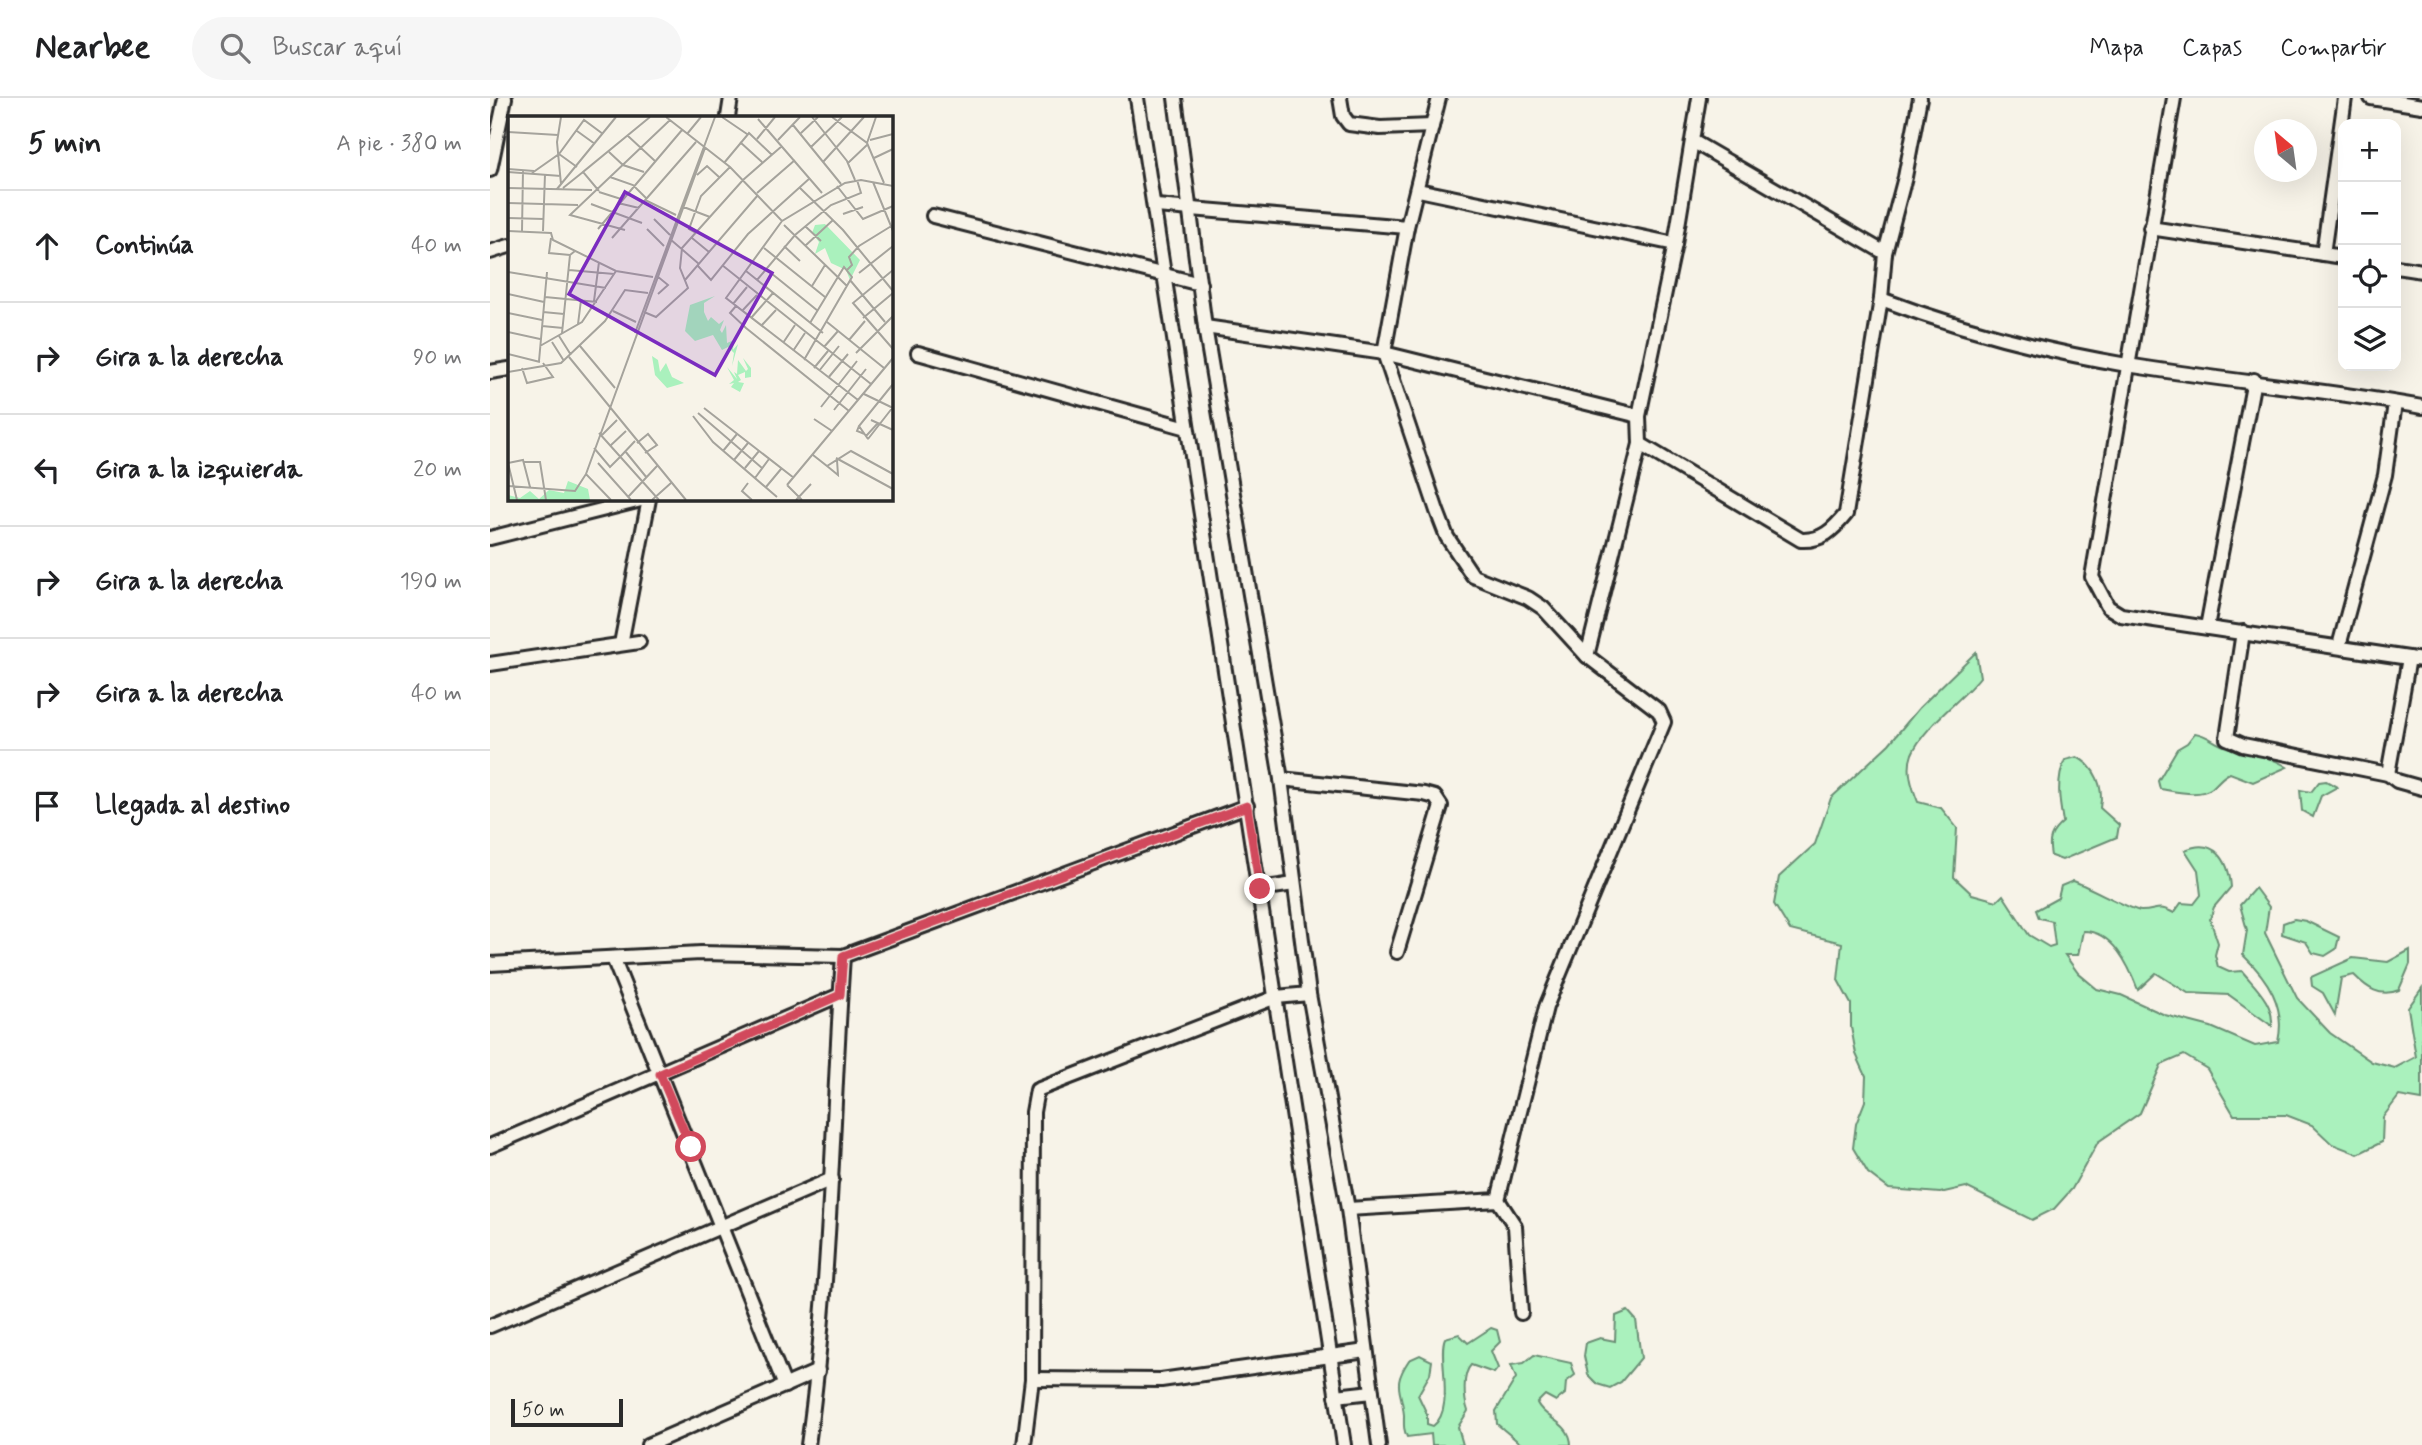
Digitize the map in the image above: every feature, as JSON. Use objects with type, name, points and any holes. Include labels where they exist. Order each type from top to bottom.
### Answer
[{"type":"street","points":[[490,170],[505,98]]},
{"type":"street","points":[[727,116],[731,98]]},
{"type":"street","points":[[1137,98],[1156,206],[1187,428],[1344,1445]]},
{"type":"street","points":[[1175,98],[1205,327],[1281,779],[1308,994],[1348,1209],[1379,1445]]},
{"type":"street","points":[[1340,98],[1343,116],[1349,124],[1380,128],[1432,126]]},
{"type":"street","points":[[1439,98],[1407,227],[1384,353],[1437,511],[1447,537],[1473,576],[1528,598],[1543,608],[1587,656],[1659,711],[1664,723],[1546,1007],[1498,1200],[1515,1226],[1521,1312]]},
{"type":"street","points":[[1587,656],[1640,444],[1639,416],[1675,244],[1694,142],[1699,98]]},
{"type":"street","points":[[1640,444],[1801,541],[1815,541],[1832,531],[1846,514],[1881,299],[1885,253],[1905,177],[1920,98]]},
{"type":"street","points":[[2174,98],[2092,577],[2108,607],[2121,615],[2415,659],[2389,774]]},
{"type":"street","points":[[2323,254],[2345,98]]},
{"type":"street","points":[[2371,98],[2422,106]]},
{"type":"street","points":[[1694,142],[1885,253]]},
{"type":"street","points":[[1418,190],[1675,244]]},
{"type":"street","points":[[1156,206],[1407,227]]},
{"type":"street","points":[[933,216],[1200,284]]},
{"type":"street","points":[[2150,228],[2338,256]]},
{"type":"street","points":[[490,252],[508,246]]},
{"type":"street","points":[[2401,268],[2422,271]]},
{"type":"street","points":[[1881,299],[1923,315],[2026,344],[2127,365],[2254,380],[2422,407]]},
{"type":"street","points":[[1205,327],[1384,353],[1639,416]]},
{"type":"street","points":[[918,353],[1187,428]]},
{"type":"street","points":[[490,372],[508,369]]},
{"type":"street","points":[[2207,627],[2254,380]]},
{"type":"street","points":[[2339,646],[2385,475],[2395,402]]},
{"type":"street","points":[[490,538],[643,500]]},
{"type":"street","points":[[621,644],[647,500]]},
{"type":"street","points":[[2243,632],[2227,738],[2243,745],[2389,774],[2397,781],[2422,788]]},
{"type":"street","points":[[490,664],[639,642]]},
{"type":"street","points":[[1281,779],[1435,797],[1441,806],[1397,952]]},
{"type":"street","points":[[490,964],[701,953],[843,956],[1247,806]]},
{"type":"street","points":[[1260,889],[1294,884]]},
{"type":"street","points":[[808,1445],[818,1371],[832,1179],[843,956]]},
{"type":"street","points":[[613,958],[723,1226],[785,1386]]},
{"type":"street","points":[[1024,1445],[1032,1379],[1033,1112],[1037,1090],[1276,997],[1308,994]]},
{"type":"street","points":[[490,1146],[840,995]]},
{"type":"street","points":[[490,1326],[832,1179]]},
{"type":"street","points":[[1348,1209],[1498,1200]]},
{"type":"street","points":[[1032,1379],[1161,1380],[1366,1350]]},
{"type":"street","points":[[648,1445],[818,1371]]},
{"type":"street","points":[[1336,1396],[1372,1392]]},
{"type":"green space","points":[[1976,652],[1980,677],[1917,744],[1910,766],[1918,802],[1941,808],[1957,828],[1954,877],[1972,894],[1997,901],[2003,895],[2029,935],[2049,947],[2055,945],[2052,921],[2039,918],[2036,910],[2058,898],[2061,886],[2073,881],[2136,910],[2160,908],[2174,913],[2181,903],[2194,904],[2201,895],[2198,870],[2185,850],[2204,846],[2212,849],[2227,868],[2231,887],[2214,907],[2210,919],[2218,943],[2215,955],[2218,967],[2229,972],[2242,971],[2267,1003],[2272,1026],[2229,995],[2188,993],[2156,973],[2138,990],[2125,961],[2111,943],[2094,933],[2083,931],[2078,955],[2065,955],[2078,973],[2097,989],[2121,995],[2165,1015],[2211,1027],[2255,1046],[2278,1042],[2279,1017],[2273,994],[2243,955],[2247,930],[2240,905],[2255,888],[2269,907],[2265,933],[2297,998],[2330,1033],[2372,1062],[2395,1068],[2416,1057],[2408,1008],[2422,988],[2422,1100],[2399,1096],[2383,1117],[2382,1142],[2358,1154],[2332,1144],[2312,1125],[2286,1115],[2234,1115],[2207,1069],[2184,1055],[2161,1065],[2140,1113],[2098,1142],[2072,1189],[2054,1209],[2032,1220],[1966,1187],[1940,1193],[1889,1189],[1868,1173],[1853,1148],[1856,1124],[1865,1101],[1866,1076],[1856,1054],[1851,1027],[1851,1004],[1838,980],[1842,943],[1790,930],[1774,904],[1779,877],[1815,844],[1831,798],[1889,744],[1919,708]]},
{"type":"green space","points":[[2195,733],[2225,747],[2267,758],[2287,767],[2253,782],[2230,773],[2212,788],[2200,793],[2160,789],[2158,781],[2177,749],[2187,743]]},
{"type":"green space","points":[[2077,757],[2089,766],[2097,778],[2101,793],[2100,808],[2119,825],[2117,837],[2062,860],[2051,856],[2050,841],[2063,822],[2059,790],[2062,768],[2065,760]]},
{"type":"green space","points":[[2326,781],[2337,787],[2321,796],[2313,817],[2302,811],[2300,790],[2311,792],[2319,782]]},
{"type":"green space","points":[[2294,919],[2306,921],[2339,937],[2336,949],[2325,956],[2313,953],[2306,942],[2282,934],[2283,923]]},
{"type":"green space","points":[[2410,950],[2410,964],[2399,990],[2380,992],[2369,988],[2354,975],[2341,978],[2335,1015],[2323,993],[2312,986],[2311,977],[2353,958],[2388,962]]},
{"type":"green space","points":[[1628,1311],[1636,1320],[1641,1358],[1621,1382],[1610,1388],[1597,1384],[1588,1375],[1584,1356],[1586,1343],[1600,1338],[1615,1341],[1616,1316]]},
{"type":"green space","points":[[1491,1328],[1497,1330],[1500,1342],[1491,1351],[1498,1368],[1494,1373],[1471,1365],[1468,1369],[1465,1387],[1468,1411],[1458,1427],[1463,1445],[1432,1445],[1431,1434],[1407,1437],[1399,1382],[1409,1360],[1420,1355],[1432,1361],[1430,1374],[1418,1395],[1427,1414],[1427,1424],[1433,1426],[1440,1418],[1445,1395],[1445,1338],[1459,1334],[1468,1343]]},
{"type":"green space","points":[[1534,1355],[1571,1363],[1575,1375],[1566,1382],[1565,1394],[1556,1401],[1545,1395],[1537,1403],[1567,1431],[1571,1445],[1522,1445],[1497,1424],[1496,1411],[1516,1378],[1511,1365],[1524,1363]]},
{"type":"route","points":[[691,1147],[660,1074],[840,995],[843,956],[868,949],[1247,806],[1260,889]]}]
